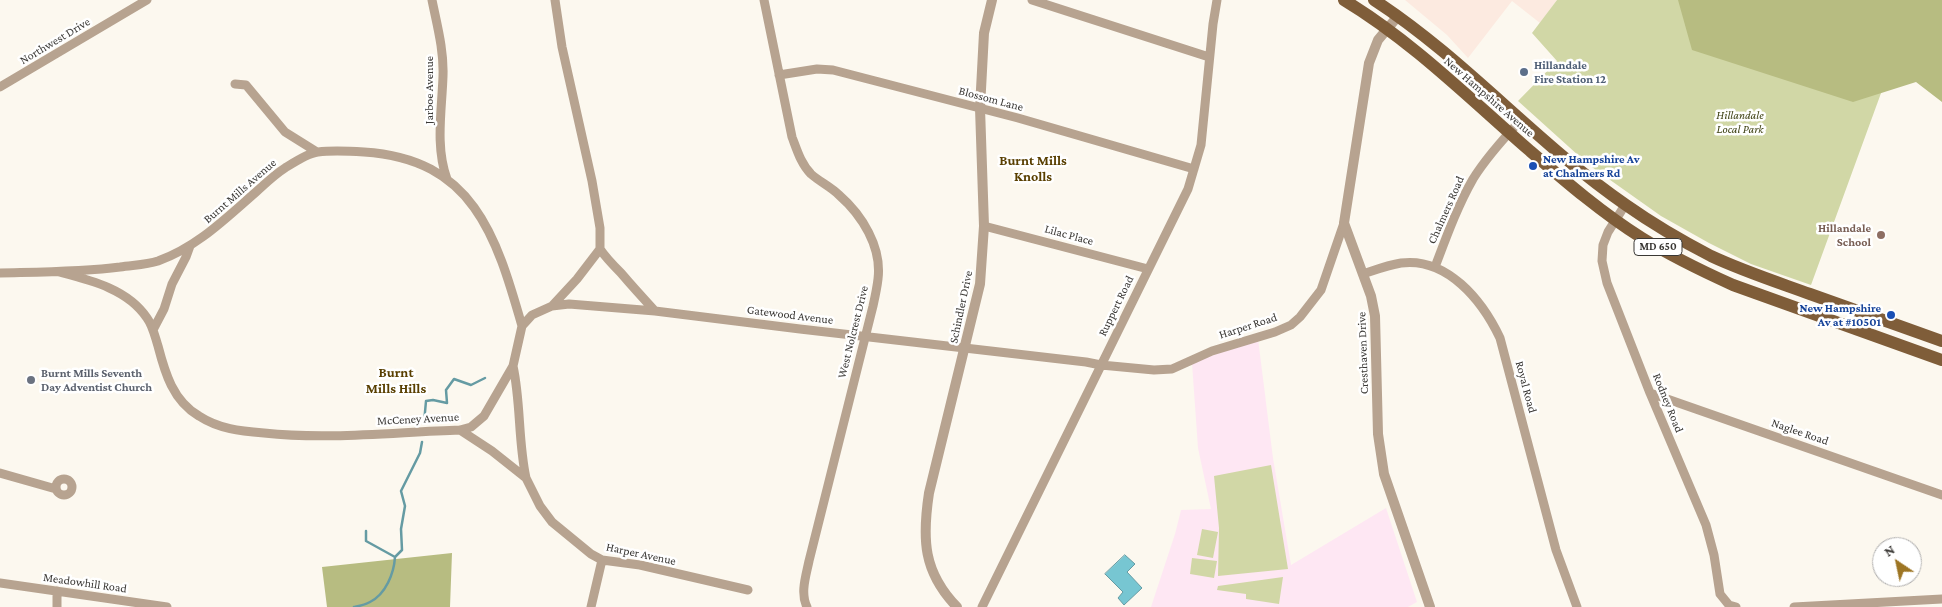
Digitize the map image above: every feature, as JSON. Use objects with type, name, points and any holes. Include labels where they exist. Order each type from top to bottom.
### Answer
[{"type":"main road","name":"New Hampshire Avenue","points":[[1344,0],[1387,30],[1434,67],[1577,191],[1616,220],[1670,254],[1733,285],[1942,360]]},
{"type":"main road","name":"New Hampshire Avenue","points":[[1374,0],[1398,16],[1482,85],[1569,162],[1625,205],[1667,232],[1712,256],[1775,282],[1942,341]]},
{"type":"street","name":"Northwest Drive","points":[[0,87],[147,0]]},
{"type":"street","name":"Jarboe Avenue","points":[[432,0],[442,50],[441,112],[443,168],[447,179]]},
{"type":"street","points":[[555,0],[562,47],[592,181],[600,228],[600,249],[605,258],[635,292],[655,311]]},
{"type":"street","name":"West Nolcrest Drive","points":[[764,0],[792,137],[799,157],[811,174],[837,193],[852,207],[865,224],[873,244],[878,278],[809,561],[804,590],[807,607]]},
{"type":"street","name":"Schindler Drive","points":[[957,607],[939,586],[931,566],[925,540],[925,520],[929,493],[980,284],[984,226],[980,108],[984,33],[992,0]]},
{"type":"street","points":[[1032,0],[1210,57]]},
{"type":"street","name":"Ruppert Road","points":[[982,607],[1188,189],[1201,145],[1217,0]]},
{"type":"street","name":"Cresthaven Drive","points":[[1398,16],[1378,40],[1369,63],[1344,224],[1371,296],[1375,316],[1378,434],[1384,474],[1430,607]]},
{"type":"street","name":"Blossom Lane","points":[[779,75],[817,69],[833,70],[980,108],[1194,169]]},
{"type":"street","points":[[235,84],[246,86],[285,132],[316,152]]},
{"type":"street","name":"Chalmers Road","points":[[1435,267],[1448,232],[1473,179],[1521,120]]},
{"type":"street","name":"Burnt Mills Avenue","points":[[0,274],[99,270],[147,264],[190,246],[208,235],[284,168],[316,152],[385,153],[433,170],[447,179],[473,206],[496,245],[505,266],[522,326]]},
{"type":"street","name":"Rodney Road","points":[[1625,205],[1603,245],[1602,261],[1607,283],[1650,393],[1706,526],[1714,555],[1720,594],[1729,605],[1736,607]]},
{"type":"street","name":"Harper Road","points":[[1101,365],[1154,370],[1172,369],[1212,351],[1291,325],[1300,317],[1321,290],[1344,224]]},
{"type":"street","name":"Lilac Place","points":[[984,226],[1148,270]]},
{"type":"street","points":[[153,330],[164,309],[172,284],[190,246]]},
{"type":"street","points":[[522,326],[532,315],[552,306],[577,279],[600,249]]},
{"type":"street","name":"Royal Road","points":[[1363,274],[1400,263],[1426,264],[1435,267],[1474,296],[1491,318],[1500,338],[1556,550],[1577,607]]},
{"type":"street","name":"McCeney Avenue","points":[[59,272],[95,281],[120,293],[147,318],[153,330],[171,388],[184,405],[198,416],[218,426],[242,431],[315,436],[460,430],[471,427],[484,416],[513,366],[522,326]]},
{"type":"street","name":"Gatewood Avenue","points":[[552,306],[569,304],[655,311],[1101,365]]},
{"type":"street","points":[[513,366],[517,384],[521,456],[526,478]]},
{"type":"street","name":"Naglee Road","points":[[1650,393],[1942,496]]},
{"type":"street","name":"Harper Avenue","points":[[460,430],[492,451],[526,478],[540,506],[552,522],[591,554],[602,560],[640,565],[748,590]]},
{"type":"street","points":[[0,473],[56,489]]},
{"type":"street","points":[[591,607],[602,560]]},
{"type":"street","name":"Meadowhill Road","points":[[0,583],[165,607]]},
{"type":"street","points":[[57,591],[57,607]]},
{"type":"street","points":[[1794,607],[1942,599]]},
{"type":"shaded area","points":[[1405,0],[1557,0],[1540,23],[1512,1],[1468,58],[1447,35]]},
{"type":"shaded area","points":[[1258,339],[1273,458],[1291,565],[1386,508],[1417,602],[1408,607],[1151,607],[1181,510],[1211,509],[1198,448],[1192,363]]},
{"type":"green space","name":"Hillandale Local Park","points":[[1557,0],[1915,0],[1811,285],[1751,264],[1661,216],[1589,165],[1518,101],[1557,61],[1532,33]]},
{"type":"green space","points":[[1678,0],[1942,0],[1942,102],[1916,82],[1853,102],[1692,50]]},
{"type":"green space","points":[[1271,465],[1288,569],[1218,576],[1219,528],[1214,476]]},
{"type":"green space","points":[[1202,529],[1218,532],[1213,558],[1197,555]]},
{"type":"green space","points":[[452,553],[450,607],[327,607],[322,567]]},
{"type":"green space","points":[[1192,558],[1217,561],[1214,578],[1190,574]]},
{"type":"green space","points":[[1283,577],[1279,604],[1246,599],[1246,594],[1217,590],[1218,586]]},
{"type":"water","points":[[1125,555],[1135,564],[1127,572],[1142,588],[1124,605],[1118,598],[1123,592],[1105,574]]},
{"type":"waterway","points":[[424,423],[426,401],[433,400],[447,403],[446,390],[454,379],[471,385],[485,378]]},
{"type":"waterway","points":[[354,607],[368,603],[381,594],[391,576],[395,557],[402,550],[401,529],[405,506],[401,491],[420,453],[422,442]]},
{"type":"waterway","points":[[366,531],[366,541],[395,557]]},
{"type":"place","name":"Hillandale Fire Station 12","points":[[1524,72]]},
{"type":"place","name":"New Hampshire Av at Chalmers Rd","points":[[1533,166]]},
{"type":"place","name":"Hillandale School","points":[[1881,235]]},
{"type":"place","name":"New Hampshire Av at #10501","points":[[1891,315]]},
{"type":"place","name":"Burnt Mills Seventh Day Adventist Church","points":[[31,380]]},
{"type":"district","name":"Burnt Mills Knolls","points":[[1033,170]]},
{"type":"district","name":"Burnt Mills Hills","points":[[396,382]]}]
